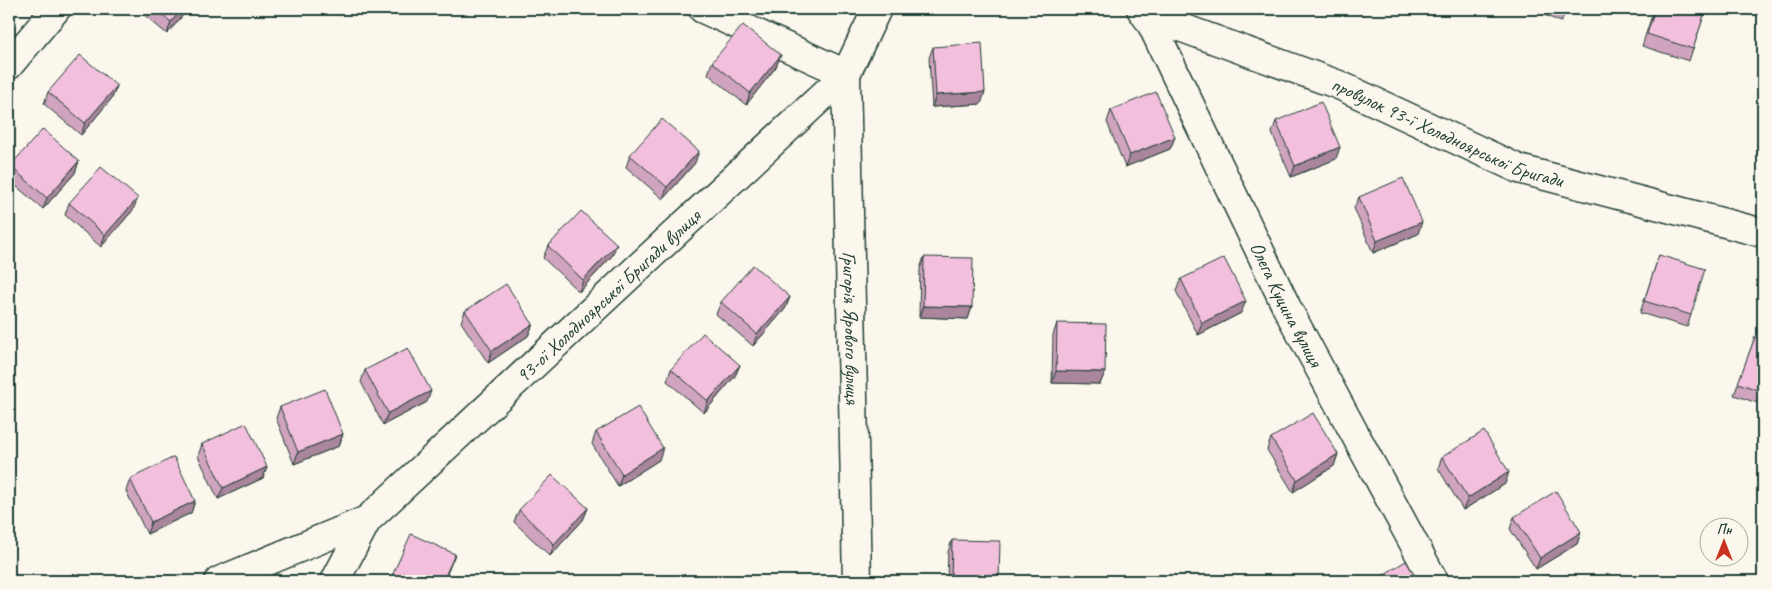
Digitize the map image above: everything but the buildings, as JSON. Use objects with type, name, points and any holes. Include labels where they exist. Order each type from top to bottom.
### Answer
[{"type":"street","points":[[9,65],[56,9]]},
{"type":"street","points":[[703,9],[846,74]]},
{"type":"street","name":"93-ої Холодноярської Бригади вулиця","points":[[335,581],[367,520],[846,74],[877,9]]},
{"type":"street","name":"провулок 93-ї Холодноярської Бригади","points":[[1146,16],[1339,85],[1520,169],[1763,233]]},
{"type":"street","name":"Олега Куцина вулиця","points":[[1146,16],[1287,308],[1434,581]]},
{"type":"street","name":"Григорія Ярового вулиця","points":[[846,74],[857,581]]},
{"type":"street","points":[[219,581],[367,520]]}]
